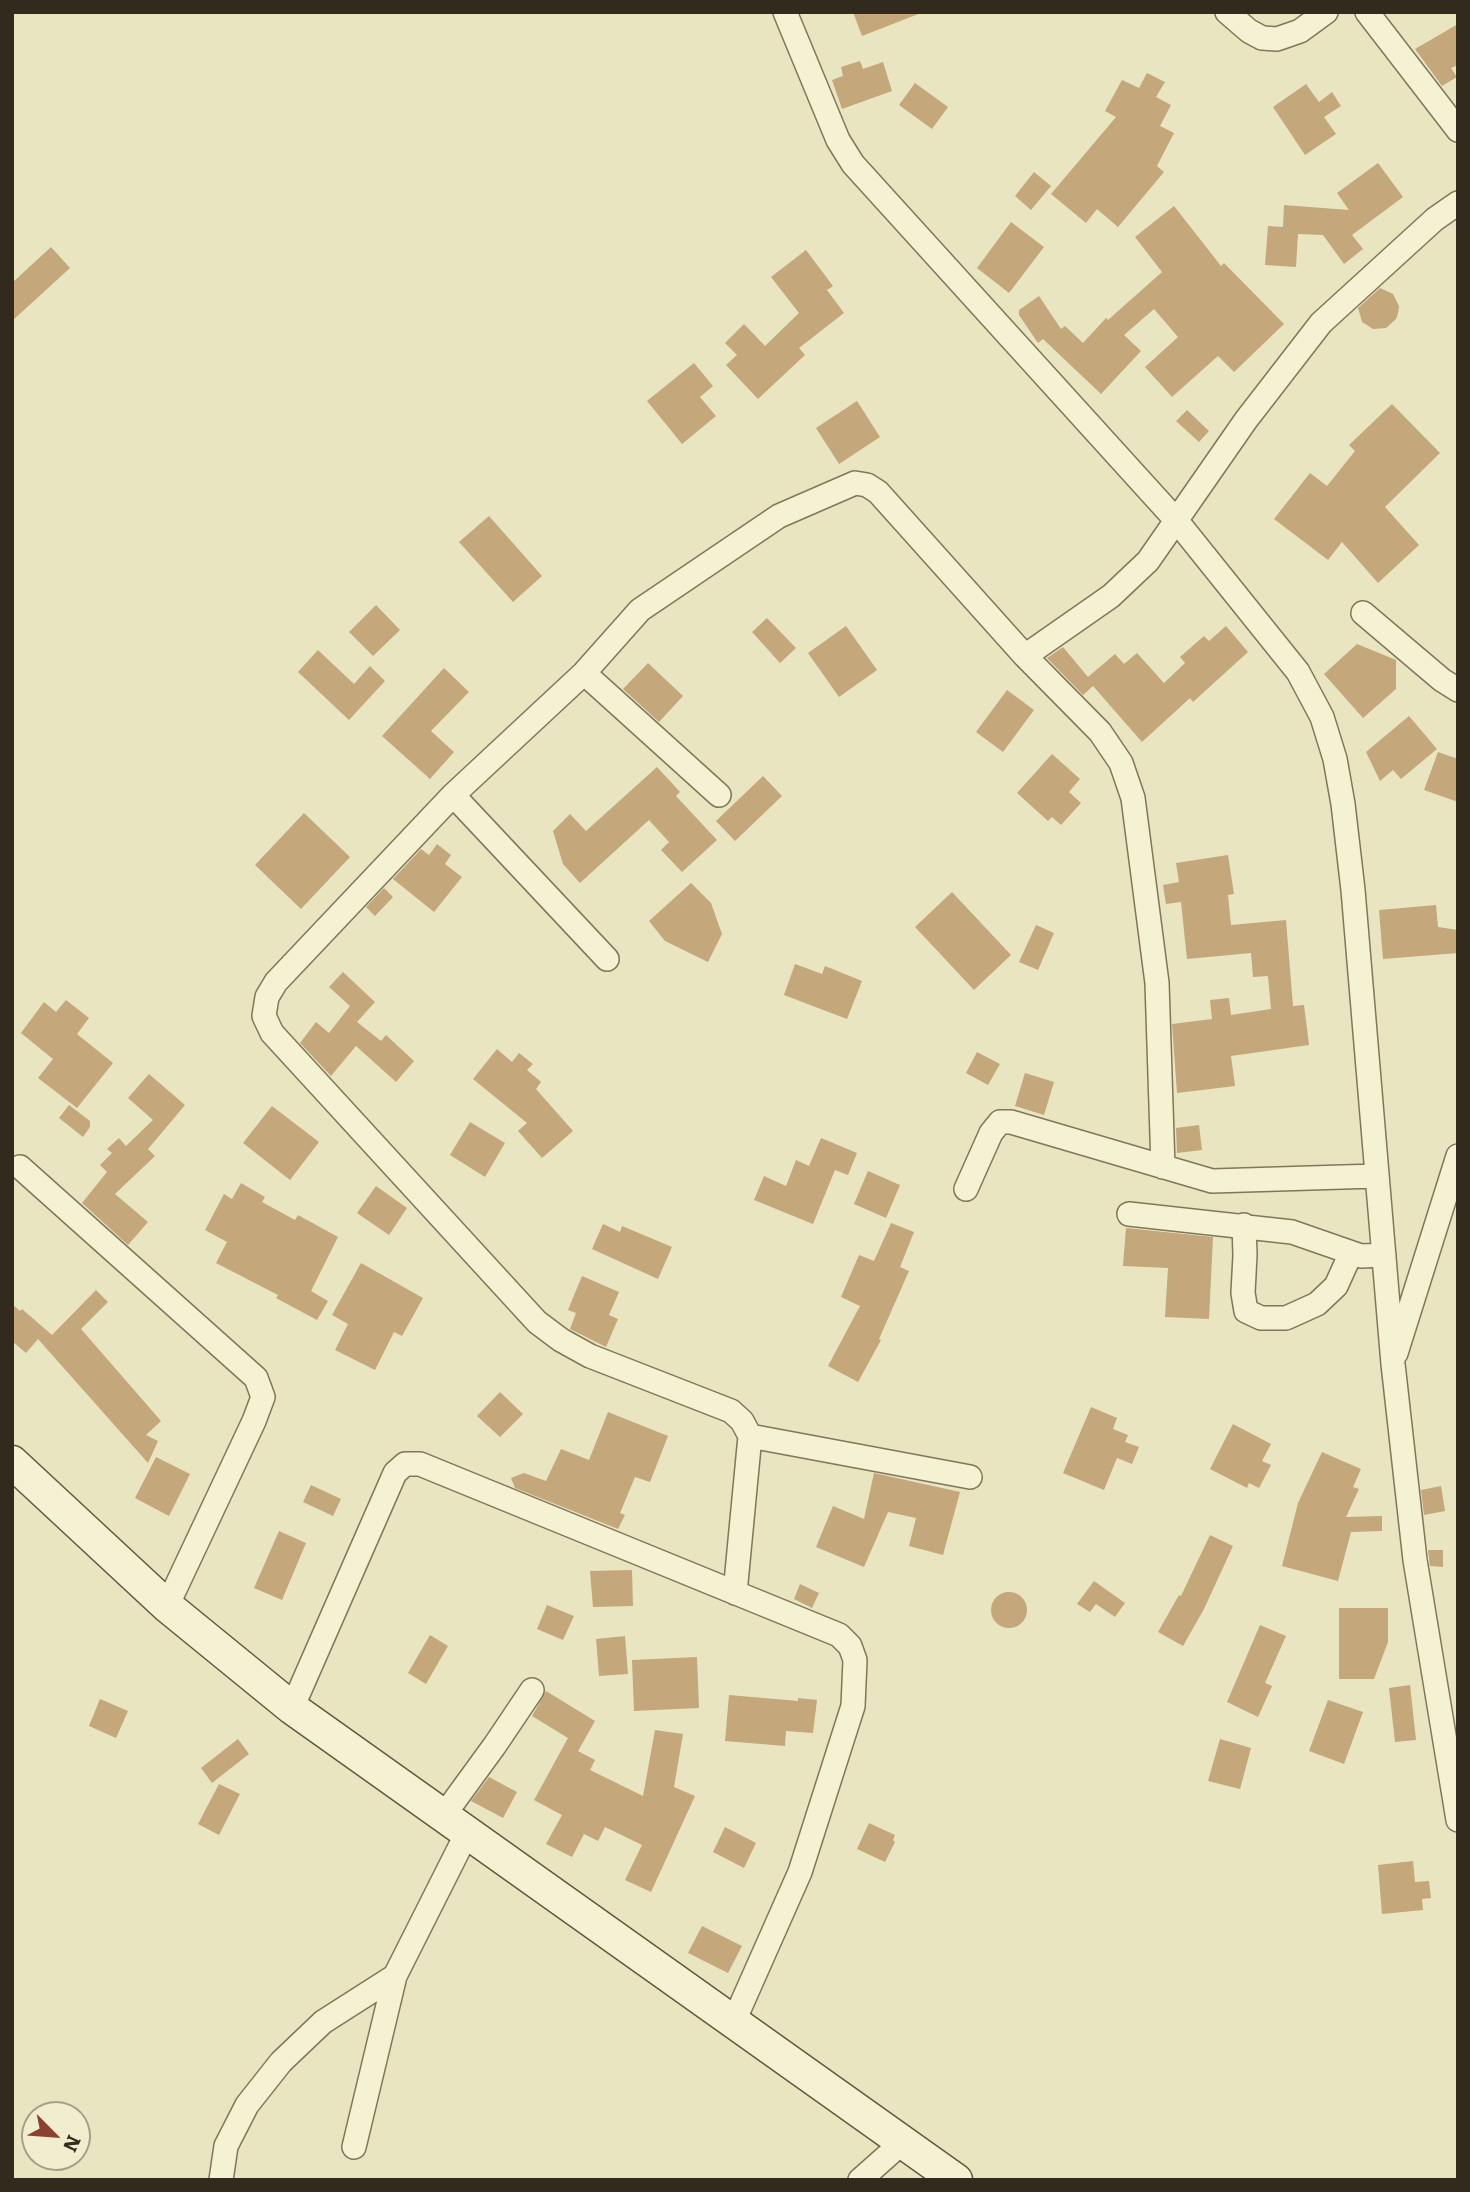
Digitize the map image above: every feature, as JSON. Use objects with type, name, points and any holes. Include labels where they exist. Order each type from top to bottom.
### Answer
[{"type":"main road","points":[[12,1462],[167,1606],[292,1708],[956,2180]]},
{"type":"street","points":[[785,12],[838,140],[853,164],[1176,520],[1298,673],[1322,717],[1332,748],[1343,804],[1353,890],[1393,1363],[1415,1560],[1458,1820]]},
{"type":"street","points":[[1227,12],[1256,35],[1277,39],[1300,31],[1326,12]]},
{"type":"street","points":[[1367,12],[1458,130]]},
{"type":"street","points":[[1025,656],[1111,596],[1148,561],[1246,420],[1321,323],[1435,219],[1458,203]]},
{"type":"street","points":[[735,1593],[750,1436],[742,1421],[731,1411],[590,1356],[561,1340],[537,1322],[272,1033],[264,1016],[267,997],[276,982],[453,795],[584,673],[640,610],[779,516],[855,483],[867,485],[878,492],[1025,656],[1100,732],[1121,763],[1133,799],[1157,983],[1163,1167]]},
{"type":"street","points":[[1363,613],[1442,680],[1458,690]]},
{"type":"street","points":[[584,673],[719,795]]},
{"type":"street","points":[[453,795],[607,959]]},
{"type":"street","points":[[966,1189],[990,1133],[1000,1122],[1011,1122],[1212,1181],[1376,1176]]},
{"type":"street","points":[[1393,1363],[1458,1156]]},
{"type":"street","points":[[20,1167],[256,1378],[263,1397],[167,1606]]},
{"type":"street","points":[[1129,1214],[1292,1232],[1336,1245],[1351,1253],[1384,1255]]},
{"type":"street","points":[[1244,1225],[1243,1293],[1246,1311],[1261,1318],[1286,1318],[1317,1304],[1336,1286],[1351,1253]]},
{"type":"street","points":[[750,1436],[970,1477]]},
{"type":"street","points":[[292,1708],[395,1473],[405,1464],[420,1464],[839,1635],[850,1646],[855,1660],[853,1706],[800,1872],[734,2021]]},
{"type":"street","points":[[354,2147],[395,1976],[455,1824],[495,1745],[532,1690]]},
{"type":"street","points":[[221,2180],[226,2146],[247,2105],[281,2062],[323,2022],[395,1976]]},
{"type":"street","points":[[860,2180],[904,2141]]},
{"type":"building","points":[[853,12],[921,12],[921,13],[862,36]]},
{"type":"building","points":[[1458,24],[1458,65],[1451,68],[1457,77],[1442,86],[1415,49]]},
{"type":"building","points":[[860,61],[863,69],[883,62],[892,91],[842,109],[832,80],[843,76],[841,67]]},
{"type":"building","points":[[1147,73],[1165,82],[1156,97],[1171,105],[1160,126],[1174,133],[1157,166],[1164,172],[1118,227],[1097,209],[1086,223],[1051,194],[1116,117],[1105,111],[1122,80],[1139,88]]},
{"type":"building","points":[[915,83],[948,107],[932,129],[899,105]]},
{"type":"building","points":[[1306,84],[1319,102],[1332,92],[1341,106],[1324,117],[1336,134],[1305,155],[1273,107]]},
{"type":"building","points":[[1378,163],[1403,197],[1352,235],[1363,249],[1344,264],[1323,235],[1298,234],[1296,267],[1265,265],[1268,226],[1283,227],[1284,205],[1349,210],[1337,193]]},
{"type":"building","points":[[1034,172],[1051,186],[1031,210],[1015,196]]},
{"type":"building","points":[[1174,206],[1221,266],[1224,263],[1284,324],[1234,372],[1218,356],[1172,397],[1145,367],[1178,337],[1154,309],[1124,335],[1141,351],[1101,394],[1043,339],[1038,343],[1019,315],[1019,310],[1039,296],[1061,329],[1065,326],[1083,343],[1106,318],[1108,320],[1162,272],[1135,237]]},
{"type":"building","points":[[1011,222],[1044,247],[1009,293],[977,268]]},
{"type":"building","points":[[51,247],[70,268],[12,321],[12,283]]},
{"type":"building","points":[[806,250],[833,286],[827,290],[844,313],[799,348],[805,355],[758,399],[726,365],[737,355],[725,343],[744,324],[765,346],[799,313],[771,277]]},
{"type":"building","points":[[1380,288],[1393,294],[1399,306],[1398,313],[1396,319],[1386,328],[1373,329],[1362,322],[1358,308]]},
{"type":"building","points":[[694,363],[713,386],[700,397],[716,416],[682,444],[647,401]]},
{"type":"building","points":[[857,401],[880,437],[839,464],[816,428]]},
{"type":"building","points":[[1392,404],[1440,453],[1385,507],[1419,545],[1378,583],[1342,542],[1328,560],[1274,519],[1310,473],[1327,486],[1355,451],[1349,445]]},
{"type":"building","points":[[1187,410],[1209,431],[1199,442],[1176,421]]},
{"type":"building","points":[[489,516],[542,576],[513,602],[459,542]]},
{"type":"building","points":[[376,605],[400,630],[373,656],[349,632]]},
{"type":"building","points":[[767,618],[796,648],[780,663],[752,632]]},
{"type":"building","points":[[846,626],[877,670],[839,697],[808,653]]},
{"type":"building","points":[[1226,626],[1248,652],[1193,702],[1190,698],[1142,742],[1093,686],[1083,695],[1047,658],[1063,647],[1088,677],[1115,654],[1124,664],[1137,653],[1164,683],[1185,663],[1180,657],[1204,636],[1209,641]]},
{"type":"building","points":[[1357,644],[1396,660],[1396,689],[1363,718],[1324,674]]},
{"type":"building","points":[[318,650],[354,684],[370,666],[385,681],[349,720],[298,672]]},
{"type":"building","points":[[648,663],[683,696],[659,722],[623,689]]},
{"type":"building","points":[[444,668],[469,692],[431,731],[454,752],[430,779],[382,736]]},
{"type":"building","points":[[1007,690],[1034,710],[1003,752],[976,732]]},
{"type":"building","points":[[1409,716],[1437,749],[1401,779],[1393,770],[1380,781],[1366,752]]},
{"type":"building","points":[[1438,752],[1458,759],[1458,802],[1424,790]]},
{"type":"building","points":[[1052,754],[1080,779],[1069,792],[1081,803],[1061,825],[1052,817],[1048,821],[1017,793]]},
{"type":"building","points":[[657,767],[680,792],[676,796],[717,840],[682,872],[661,850],[669,842],[649,820],[580,883],[563,864],[553,831],[570,814],[586,831]]},
{"type":"building","points":[[763,776],[782,796],[735,841],[716,821]]},
{"type":"building","points":[[304,813],[350,857],[301,909],[255,865]]},
{"type":"building","points":[[437,844],[451,855],[445,864],[462,877],[434,912],[393,879],[421,849],[429,855]]},
{"type":"building","points":[[1228,855],[1234,894],[1228,895],[1231,925],[1286,920],[1293,1006],[1304,1005],[1309,1045],[1231,1056],[1235,1086],[1177,1093],[1172,1024],[1212,1019],[1210,1000],[1229,998],[1231,1015],[1271,1009],[1268,976],[1253,977],[1251,953],[1187,959],[1181,902],[1166,904],[1163,885],[1179,882],[1176,863]]},
{"type":"building","points":[[691,883],[711,903],[722,934],[708,962],[665,941],[649,921]]},
{"type":"building","points":[[384,888],[393,897],[375,916],[366,907]]},
{"type":"building","points":[[952,892],[1011,955],[974,990],[915,927]]},
{"type":"building","points":[[1436,905],[1438,927],[1458,930],[1458,953],[1383,959],[1379,910]]},
{"type":"building","points":[[1036,925],[1054,933],[1038,970],[1019,962]]},
{"type":"building","points":[[795,964],[822,974],[825,966],[862,981],[847,1019],[784,995]]},
{"type":"building","points":[[343,972],[375,1002],[357,1022],[381,1041],[386,1035],[414,1061],[396,1082],[356,1046],[331,1076],[300,1043],[316,1022],[329,1033],[350,1006],[329,987]]},
{"type":"building","points":[[66,1000],[89,1018],[77,1034],[113,1063],[77,1108],[38,1078],[53,1059],[21,1033],[44,1002],[56,1012]]},
{"type":"building","points":[[497,1049],[512,1062],[519,1053],[533,1064],[527,1070],[541,1082],[536,1089],[573,1131],[542,1158],[518,1131],[527,1123],[473,1079]]},
{"type":"building","points":[[977,1052],[1000,1064],[988,1085],[966,1073]]},
{"type":"building","points":[[1025,1073],[1054,1082],[1044,1115],[1015,1106]]},
{"type":"building","points":[[149,1074],[185,1105],[148,1149],[155,1156],[115,1194],[148,1222],[128,1245],[82,1203],[107,1172],[100,1165],[112,1153],[107,1149],[119,1138],[126,1146],[153,1120],[128,1098]]},
{"type":"building","points":[[69,1105],[90,1121],[90,1127],[83,1137],[59,1118]]},
{"type":"building","points":[[272,1106],[319,1142],[290,1180],[243,1143]]},
{"type":"building","points":[[470,1122],[505,1143],[485,1177],[450,1155]]},
{"type":"building","points":[[1199,1125],[1202,1150],[1177,1153],[1176,1128]]},
{"type":"building","points":[[821,1138],[857,1153],[848,1175],[835,1170],[813,1224],[754,1200],[764,1176],[786,1186],[796,1160],[809,1166]]},
{"type":"building","points":[[868,1171],[900,1185],[886,1218],[854,1204]]},
{"type":"building","points":[[241,1183],[265,1197],[262,1202],[295,1220],[298,1215],[338,1237],[311,1291],[328,1301],[317,1320],[276,1298],[278,1295],[216,1263],[227,1242],[205,1230],[224,1194],[232,1199]]},
{"type":"building","points":[[376,1186],[407,1208],[389,1235],[357,1213]]},
{"type":"building","points":[[891,1223],[914,1232],[900,1267],[909,1271],[879,1339],[881,1340],[858,1382],[828,1366],[860,1306],[841,1297],[859,1255],[874,1261]]},
{"type":"building","points":[[603,1224],[620,1232],[622,1226],[672,1247],[658,1279],[592,1249]]},
{"type":"building","points":[[1126,1228],[1213,1237],[1209,1319],[1165,1317],[1168,1268],[1123,1266]]},
{"type":"building","points":[[361,1263],[423,1298],[402,1336],[394,1332],[375,1370],[335,1350],[348,1324],[332,1315]]},
{"type":"building","points":[[582,1276],[619,1292],[609,1315],[618,1319],[606,1347],[570,1329],[576,1313],[568,1310]]},
{"type":"building","points":[[96,1290],[108,1302],[81,1329],[161,1421],[146,1435],[158,1441],[148,1463],[38,1339],[26,1353],[12,1341],[12,1304],[20,1311],[22,1309],[52,1335]]},
{"type":"building","points":[[500,1392],[523,1414],[500,1437],[477,1416]]},
{"type":"building","points":[[1091,1407],[1117,1418],[1113,1429],[1128,1435],[1125,1442],[1139,1447],[1132,1464],[1117,1458],[1104,1490],[1063,1473]]},
{"type":"building","points":[[608,1412],[668,1436],[650,1482],[635,1477],[620,1513],[625,1515],[618,1529],[515,1488],[511,1478],[524,1473],[546,1481],[561,1449],[589,1460]]},
{"type":"building","points":[[1233,1424],[1271,1444],[1262,1461],[1271,1465],[1259,1488],[1249,1483],[1247,1488],[1210,1469]]},
{"type":"building","points":[[1322,1452],[1361,1469],[1353,1487],[1359,1489],[1346,1517],[1382,1516],[1382,1531],[1351,1532],[1338,1581],[1282,1566],[1298,1503]]},
{"type":"building","points":[[156,1457],[190,1474],[169,1516],[135,1498]]},
{"type":"building","points":[[874,1473],[960,1492],[943,1555],[909,1546],[916,1518],[888,1512],[864,1567],[816,1547],[833,1506],[864,1519]]},
{"type":"building","points":[[311,1485],[341,1499],[333,1516],[303,1502]]},
{"type":"building","points":[[1441,1486],[1445,1511],[1424,1515],[1421,1490]]},
{"type":"building","points":[[279,1531],[306,1543],[282,1600],[254,1588]]},
{"type":"building","points":[[1210,1535],[1233,1546],[1204,1609],[1183,1646],[1158,1632],[1179,1595],[1181,1596]]},
{"type":"building","points":[[1428,1550],[1443,1550],[1443,1567],[1430,1566]]},
{"type":"building","points":[[632,1570],[633,1606],[593,1607],[590,1571]]},
{"type":"building","points":[[1094,1581],[1125,1603],[1115,1617],[1096,1604],[1090,1612],[1077,1604]]},
{"type":"building","points":[[800,1584],[819,1593],[812,1608],[794,1599]]},
{"type":"building","points":[[1009,1592],[1022,1597],[1027,1610],[1022,1623],[1009,1628],[996,1623],[991,1610],[996,1597]]},
{"type":"building","points":[[547,1605],[574,1616],[563,1640],[537,1629]]},
{"type":"building","points":[[1339,1608],[1388,1608],[1388,1642],[1374,1679],[1339,1679]]},
{"type":"building","points":[[1260,1625],[1286,1636],[1265,1683],[1272,1686],[1258,1717],[1227,1702]]},
{"type":"building","points":[[430,1635],[448,1646],[426,1684],[408,1673]]},
{"type":"building","points":[[625,1636],[628,1674],[599,1676],[596,1639]]},
{"type":"building","points":[[697,1657],[699,1708],[634,1711],[632,1660]]},
{"type":"building","points":[[1410,1685],[1416,1740],[1395,1742],[1389,1688]]},
{"type":"building","points":[[546,1691],[595,1721],[578,1751],[595,1760],[590,1770],[643,1796],[655,1730],[683,1734],[674,1787],[695,1796],[651,1892],[625,1880],[642,1845],[605,1827],[598,1841],[584,1834],[572,1857],[546,1844],[562,1815],[534,1800],[568,1738],[532,1716]]},
{"type":"building","points":[[729,1695],[817,1700],[813,1733],[786,1731],[785,1746],[725,1741]]},
{"type":"building","points":[[100,1699],[128,1711],[116,1738],[89,1726]]},
{"type":"building","points":[[1328,1700],[1363,1712],[1344,1764],[1309,1751]]},
{"type":"building","points":[[238,1739],[249,1754],[212,1783],[201,1768]]},
{"type":"building","points":[[1220,1739],[1251,1748],[1240,1789],[1208,1781]]},
{"type":"building","points":[[489,1777],[517,1792],[503,1818],[471,1801]]},
{"type":"building","points":[[219,1784],[240,1794],[219,1835],[198,1824]]},
{"type":"building","points":[[869,1823],[895,1835],[895,1842],[885,1862],[857,1849]]},
{"type":"building","points":[[725,1827],[756,1843],[744,1868],[713,1852]]},
{"type":"building","points":[[1413,1861],[1415,1882],[1429,1881],[1431,1898],[1422,1899],[1423,1910],[1382,1914],[1378,1865]]},
{"type":"building","points":[[702,1926],[742,1946],[728,1973],[688,1953]]}]
